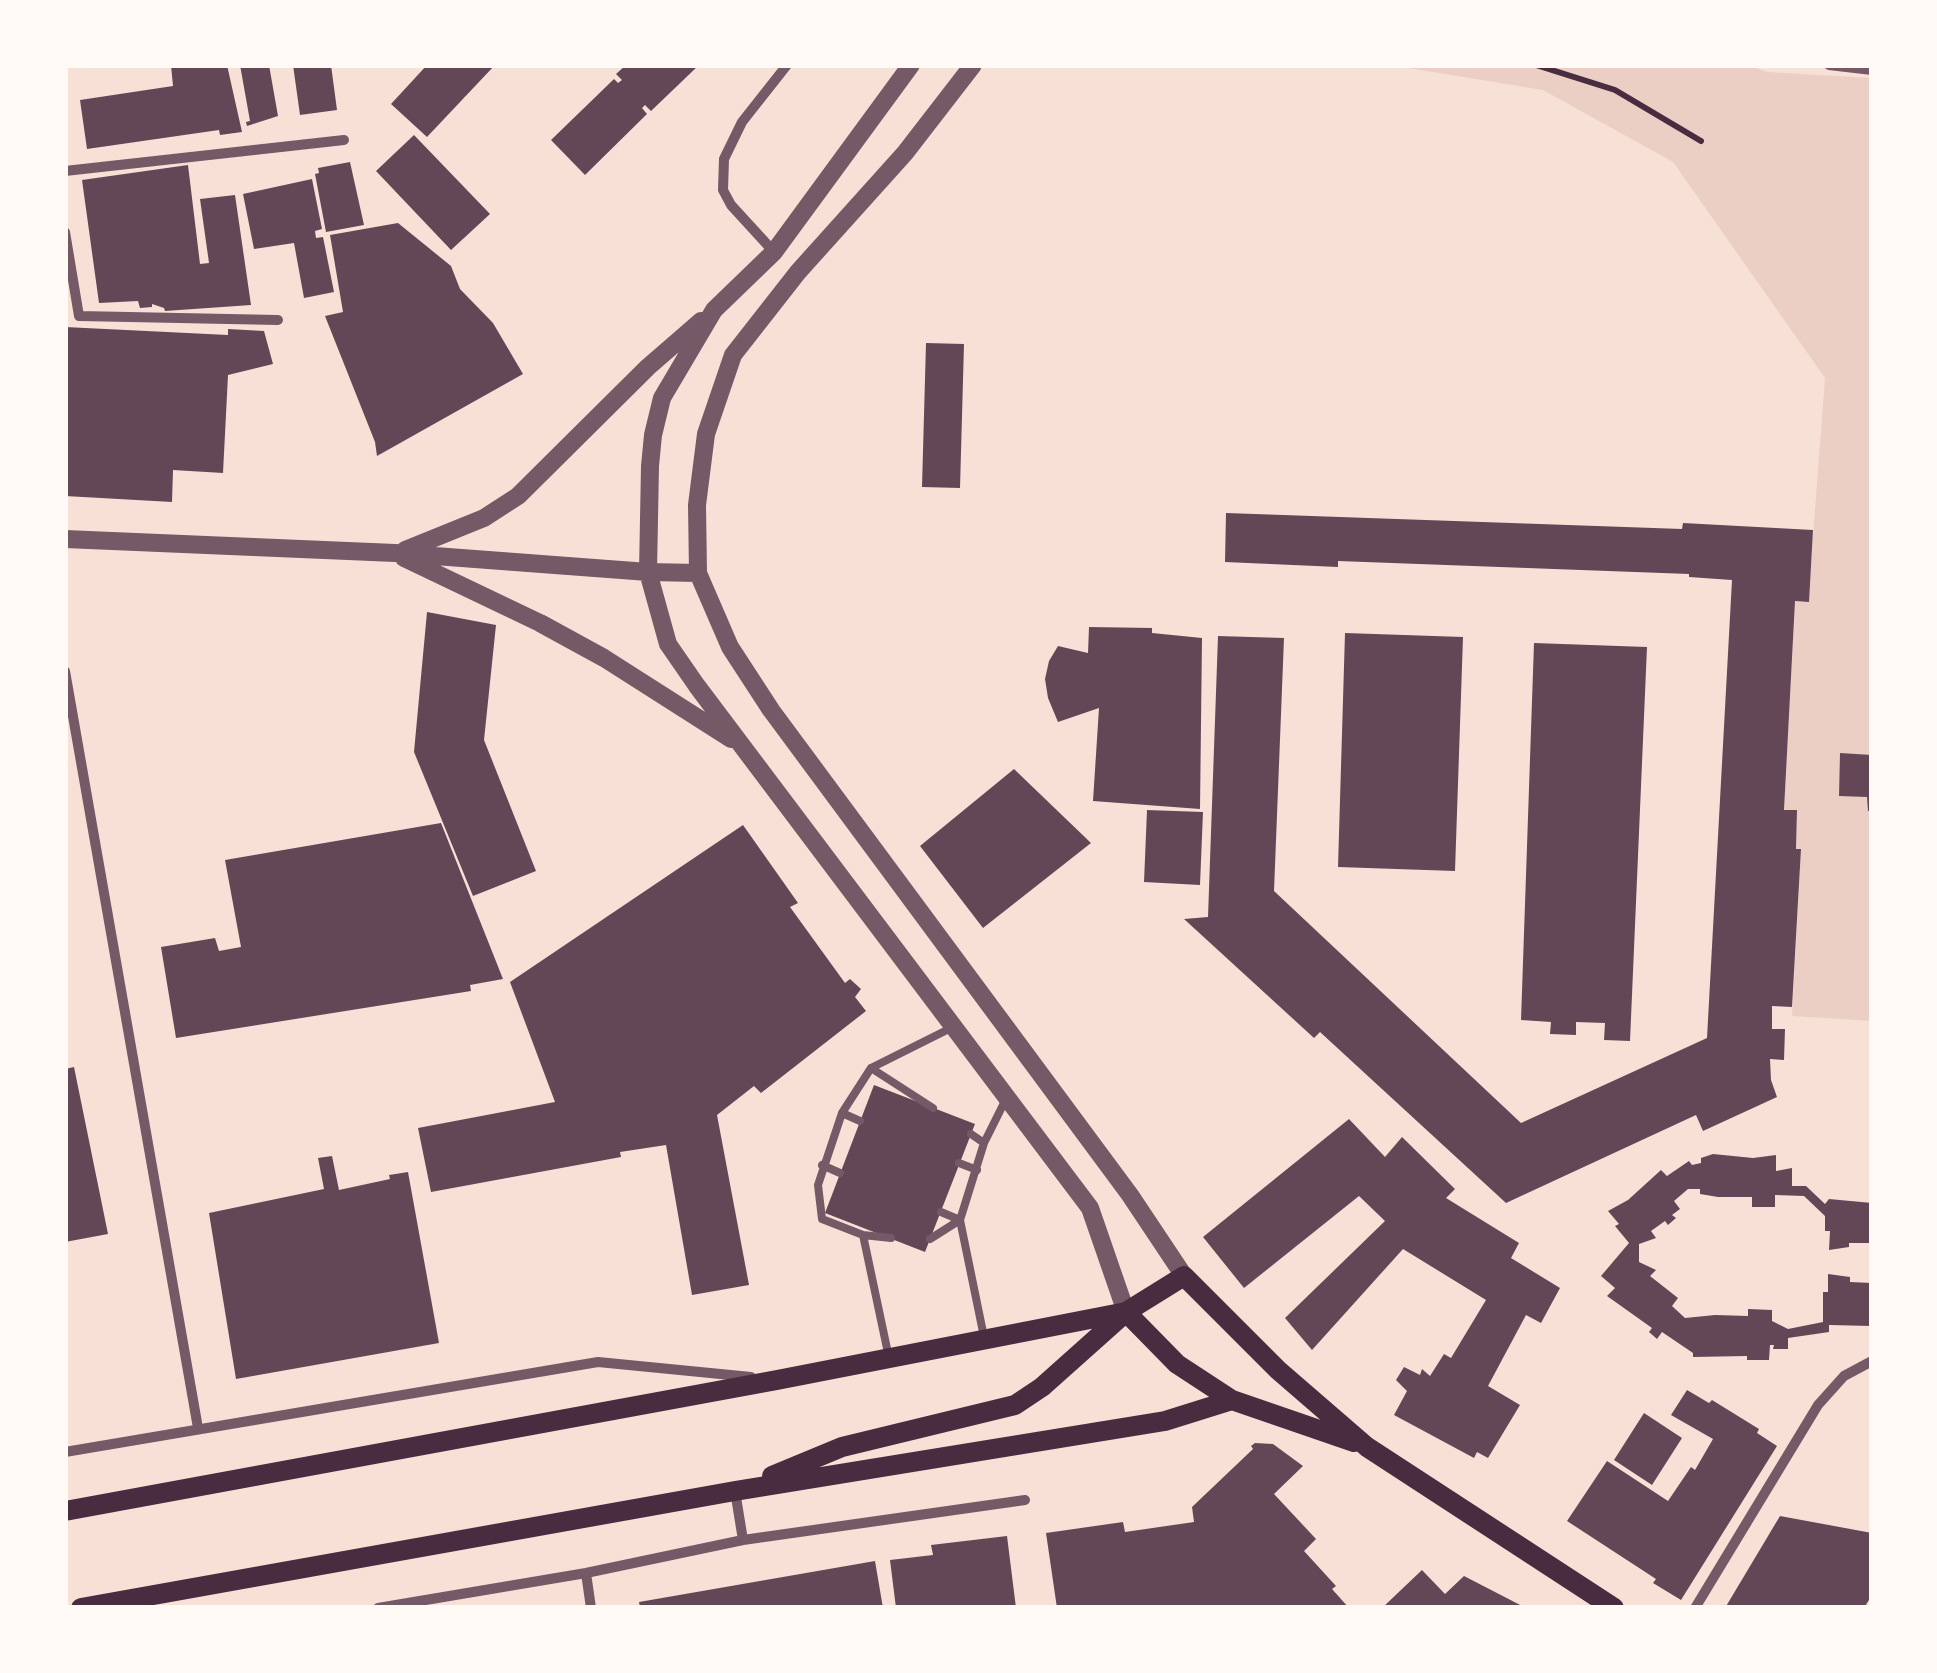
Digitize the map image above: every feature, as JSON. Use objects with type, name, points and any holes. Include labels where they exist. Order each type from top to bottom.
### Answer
[{"type":"main road","points":[[735,1490],[842,1448],[1015,1405],[1042,1387],[1126,1312],[1184,1276],[1278,1370],[1367,1447],[1614,1608]]},
{"type":"main road","points":[[65,1511],[1126,1312]]},
{"type":"main road","points":[[1126,1312],[1177,1364],[1232,1400],[1367,1447]]},
{"type":"main road","points":[[82,1608],[735,1490],[1165,1420],[1232,1400]]},
{"type":"street","points":[[787,65],[742,122],[724,159],[723,190],[731,205],[798,272]]},
{"type":"street","points":[[395,554],[458,530],[518,496],[648,366],[774,252],[911,65]]},
{"type":"street","points":[[973,65],[905,153],[798,272],[733,355],[706,434],[697,506],[698,572],[730,648],[772,710],[1130,1195],[1184,1276]]},
{"type":"street","points":[[1830,65],[1872,70]]},
{"type":"street","points":[[65,171],[344,140]]},
{"type":"street","points":[[65,232],[78,316],[278,320]]},
{"type":"street","points":[[714,310],[662,398],[653,436],[648,572],[668,644],[1090,1208],[1126,1312]]},
{"type":"street","points":[[65,539],[698,572]]},
{"type":"street","points":[[395,554],[588,649],[741,746]]},
{"type":"street","points":[[65,671],[198,1428]]},
{"type":"street","points":[[65,1452],[598,1362],[776,1380]]},
{"type":"street","points":[[1695,1608],[1818,1405],[1844,1376],[1872,1362]]},
{"type":"street","points":[[735,1490],[743,1540]]},
{"type":"street","points":[[378,1608],[586,1573],[743,1540],[1025,1500]]},
{"type":"street","points":[[586,1573],[591,1608]]},
{"type":"lane","points":[[892,1238],[864,1236],[822,1219],[818,1184],[822,1166],[842,1113],[871,1068],[953,1027]]},
{"type":"lane","points":[[871,1068],[932,1108]]},
{"type":"lane","points":[[984,1339],[960,1220],[984,1143],[1007,1098]]},
{"type":"lane","points":[[842,1113],[860,1121]]},
{"type":"lane","points":[[971,1134],[984,1143]]},
{"type":"lane","points":[[960,1163],[976,1170]]},
{"type":"lane","points":[[822,1166],[840,1173]]},
{"type":"lane","points":[[940,1212],[960,1220]]},
{"type":"lane","points":[[930,1239],[960,1220]]},
{"type":"lane","points":[[864,1236],[888,1358]]},
{"type":"path","points":[[1536,65],[1615,90],[1701,141]]},
{"type":"shaded area","points":[[1390,65],[1746,65],[1768,72],[1872,78],[1872,1021],[1792,1016],[1801,849],[1796,849],[1797,811],[1784,810],[1795,601],[1808,602],[1825,378],[1673,162],[1543,90]]},
{"type":"building","points":[[171,65],[227,65],[242,132],[220,135],[219,130],[87,149],[80,100],[173,86]]},
{"type":"building","points":[[240,65],[269,65],[278,116],[247,126],[250,121]]},
{"type":"building","points":[[293,65],[331,65],[337,110],[300,115]]},
{"type":"building","points":[[427,65],[495,65],[427,137],[391,104]]},
{"type":"building","points":[[626,65],[699,65],[651,111],[645,105],[642,108],[647,114],[585,175],[551,140],[614,79],[618,83],[622,80],[616,74]]},
{"type":"building","points":[[414,135],[490,214],[451,250],[376,171]]},
{"type":"building","points":[[350,162],[364,225],[326,232],[315,174],[319,173],[318,168]]},
{"type":"building","points":[[188,165],[200,264],[209,263],[200,199],[235,195],[251,305],[165,311],[152,304],[140,308],[138,301],[99,303],[82,180]]},
{"type":"building","points":[[312,179],[322,229],[315,231],[316,238],[323,237],[334,292],[304,298],[294,243],[254,249],[243,194]]},
{"type":"building","points":[[398,223],[451,266],[460,289],[493,323],[523,374],[377,456],[325,316],[343,312],[330,235]]},
{"type":"building","points":[[65,327],[228,335],[228,329],[264,331],[273,364],[228,375],[223,473],[173,470],[172,502],[65,496]]},
{"type":"building","points":[[926,343],[964,344],[960,488],[922,487]]},
{"type":"building","points":[[1226,513],[1682,529],[1683,523],[1813,530],[1809,602],[1795,601],[1784,810],[1797,810],[1796,849],[1801,849],[1792,1007],[1772,1006],[1772,1029],[1785,1029],[1784,1060],[1770,1059],[1777,1097],[1703,1131],[1696,1115],[1506,1203],[1320,1032],[1314,1038],[1184,919],[1208,917],[1218,636],[1284,638],[1274,891],[1521,1123],[1707,1038],[1732,580],[1689,574],[1338,561],[1338,567],[1225,562]]},
{"type":"building","points":[[427,612],[496,625],[484,740],[536,871],[473,896],[414,752]]},
{"type":"building","points":[[1089,627],[1152,628],[1152,633],[1202,638],[1200,809],[1093,801],[1099,708],[1058,722],[1045,679],[1058,646],[1088,653]]},
{"type":"building","points":[[1345,633],[1463,637],[1455,871],[1338,867]]},
{"type":"building","points":[[1534,643],[1647,647],[1630,1041],[1604,1040],[1605,1023],[1576,1022],[1576,1035],[1550,1034],[1551,1022],[1521,1020]]},
{"type":"building","points":[[1840,753],[1872,755],[1872,811],[1868,811],[1867,797],[1839,796]]},
{"type":"building","points":[[1014,769],[1091,843],[983,928],[920,846]]},
{"type":"building","points":[[1147,810],[1203,812],[1200,885],[1144,882]]},
{"type":"building","points":[[441,823],[503,979],[470,985],[471,991],[176,1038],[161,947],[215,938],[219,951],[241,947],[225,860]]},
{"type":"building","points":[[743,825],[798,903],[790,907],[845,983],[850,979],[861,989],[855,997],[866,1011],[761,1093],[754,1086],[717,1115],[749,1285],[692,1295],[666,1145],[431,1192],[418,1128],[555,1102],[510,982]]},
{"type":"building","points":[[74,1067],[108,1234],[65,1242],[65,1069]]},
{"type":"building","points":[[874,1085],[975,1124],[925,1252],[825,1213]]},
{"type":"building","points":[[1349,1119],[1385,1157],[1402,1137],[1455,1189],[1446,1198],[1519,1243],[1511,1258],[1560,1288],[1541,1323],[1526,1315],[1488,1386],[1520,1405],[1488,1458],[1477,1452],[1474,1458],[1394,1415],[1407,1391],[1396,1380],[1404,1367],[1420,1375],[1422,1369],[1430,1376],[1444,1354],[1451,1358],[1486,1300],[1403,1249],[1312,1350],[1285,1318],[1385,1221],[1359,1196],[1244,1288],[1203,1237]]},
{"type":"building","points":[[1713,1154],[1753,1158],[1776,1155],[1776,1171],[1792,1168],[1792,1186],[1806,1186],[1825,1204],[1829,1199],[1872,1203],[1872,1243],[1849,1243],[1849,1247],[1829,1250],[1830,1231],[1825,1231],[1825,1216],[1804,1196],[1775,1195],[1775,1207],[1752,1207],[1752,1197],[1718,1197],[1700,1194],[1700,1189],[1688,1189],[1674,1201],[1680,1209],[1672,1215],[1676,1218],[1651,1231],[1656,1238],[1639,1244],[1639,1262],[1656,1270],[1650,1276],[1678,1298],[1672,1306],[1685,1318],[1748,1316],[1748,1309],[1772,1310],[1772,1321],[1788,1329],[1823,1322],[1823,1292],[1828,1292],[1828,1274],[1850,1277],[1850,1282],[1872,1283],[1872,1326],[1829,1325],[1829,1332],[1788,1338],[1788,1349],[1773,1349],[1774,1345],[1770,1345],[1769,1360],[1747,1360],[1747,1356],[1693,1357],[1693,1353],[1662,1332],[1657,1339],[1649,1332],[1652,1328],[1607,1296],[1615,1288],[1601,1276],[1629,1243],[1608,1211],[1628,1200],[1661,1170],[1667,1176],[1689,1161],[1692,1165],[1701,1163],[1701,1158]]},
{"type":"building","points":[[332,1156],[339,1190],[408,1172],[439,1343],[236,1379],[209,1213],[324,1189],[318,1158]]},
{"type":"building","points":[[1687,1390],[1709,1403],[1712,1400],[1759,1429],[1757,1433],[1777,1446],[1681,1600],[1653,1583],[1656,1579],[1567,1521],[1607,1461],[1668,1501],[1691,1467],[1695,1470],[1713,1439],[1671,1415]]},
{"type":"building","points":[[1644,1413],[1682,1438],[1652,1485],[1614,1460]]},
{"type":"building","points":[[1255,1443],[1273,1444],[1303,1466],[1274,1494],[1316,1539],[1304,1551],[1336,1586],[1332,1589],[1349,1608],[1057,1608],[1046,1533],[1123,1522],[1125,1532],[1194,1522],[1192,1507]]},
{"type":"building","points":[[1780,1516],[1872,1533],[1872,1595],[1864,1608],[1725,1608]]},
{"type":"building","points":[[1007,1536],[1016,1608],[896,1608],[890,1560],[933,1555],[931,1545]]},
{"type":"building","points":[[875,1561],[883,1608],[640,1608],[639,1602]]},
{"type":"building","points":[[1422,1570],[1445,1594],[1464,1576],[1526,1608],[1382,1608]]}]
